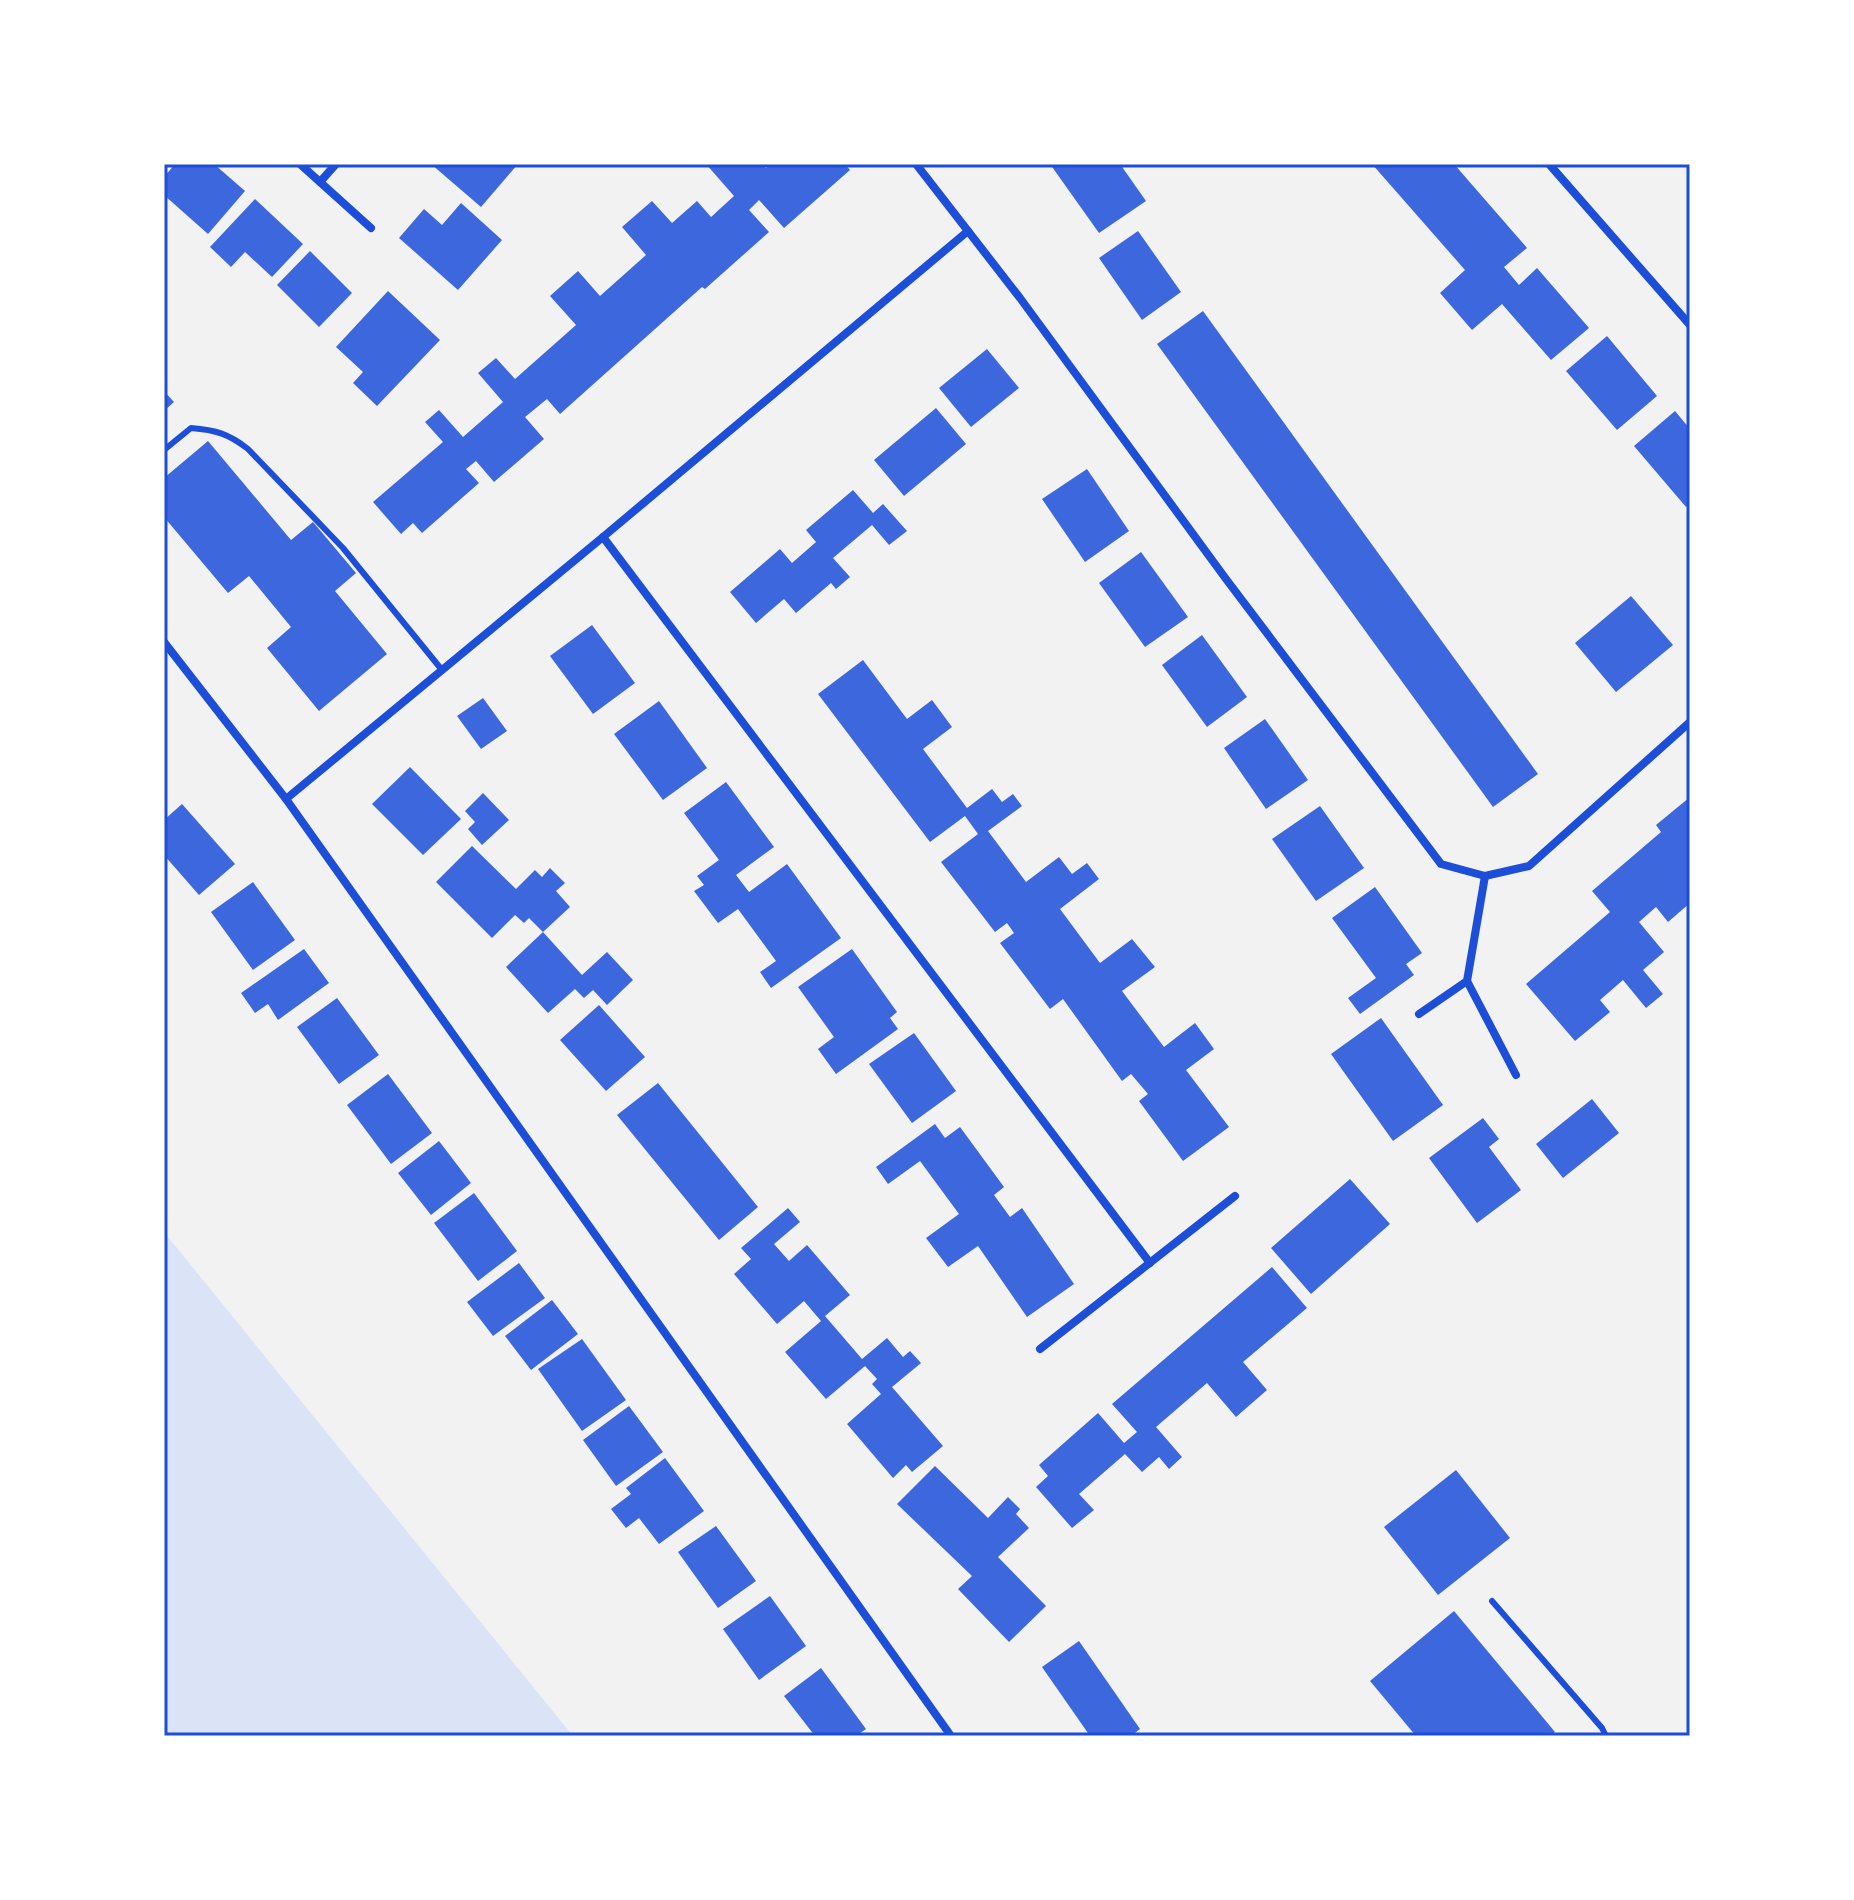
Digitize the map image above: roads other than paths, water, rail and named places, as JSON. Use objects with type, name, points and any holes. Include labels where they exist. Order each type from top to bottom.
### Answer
[{"type":"street","points":[[300,164],[371,228]]},
{"type":"street","points":[[320,182],[336,164]]},
{"type":"street","points":[[916,164],[1441,864],[1485,876],[1529,866],[1690,722]]},
{"type":"street","points":[[1549,164],[1690,325]]},
{"type":"street","points":[[286,799],[968,231]]},
{"type":"street","points":[[603,537],[1150,1263]]},
{"type":"street","points":[[164,642],[286,799],[951,1736]]},
{"type":"street","points":[[1485,876],[1467,981],[1516,1075]]},
{"type":"street","points":[[1419,1014],[1467,981]]},
{"type":"street","points":[[1040,1349],[1235,1196]]},
{"type":"lane","points":[[164,450],[191,428],[231,435],[343,548],[442,670]]},
{"type":"lane","points":[[1492,1601],[1606,1736]]}]
